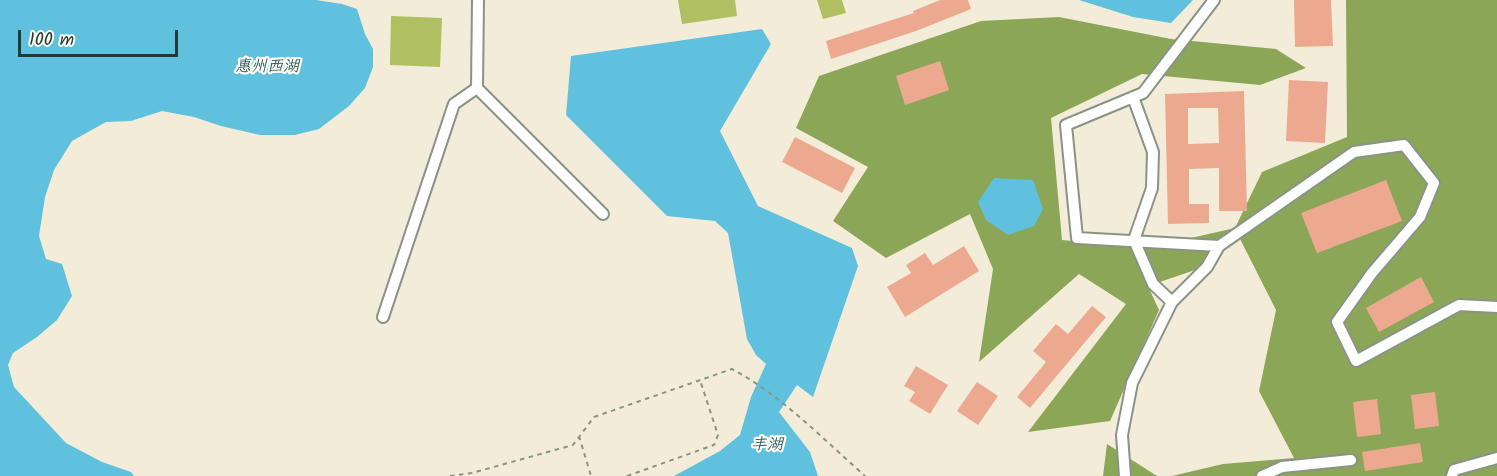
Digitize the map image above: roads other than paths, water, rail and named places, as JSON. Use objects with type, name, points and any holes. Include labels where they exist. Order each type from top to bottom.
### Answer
[{"type":"street","points":[[478,0],[477,88],[603,214]]},
{"type":"street","points":[[1214,0],[1143,93],[1066,125],[1077,238],[1219,246]]},
{"type":"street","points":[[383,318],[454,104],[477,88]]},
{"type":"street","points":[[1133,97],[1153,152],[1152,188],[1134,240],[1153,284],[1172,302]]},
{"type":"street","points":[[1125,476],[1122,435],[1132,383],[1172,302],[1207,267],[1219,246],[1354,152],[1404,146],[1434,183],[1419,217],[1372,273],[1337,322],[1356,361],[1459,305],[1497,307]]},
{"type":"street","points":[[1452,476],[1454,470],[1497,458]]},
{"type":"street","points":[[1262,476],[1282,467],[1351,460]]},
{"type":"water","name":"惠州西湖","points":[[0,0],[316,0],[357,9],[365,34],[373,49],[373,67],[365,88],[349,106],[319,129],[295,135],[260,135],[162,111],[131,121],[106,122],[72,141],[54,170],[45,197],[39,236],[46,259],[62,264],[72,296],[57,320],[13,353],[8,365],[14,387],[66,443],[102,462],[131,472],[134,476],[0,476]]},
{"type":"water","points":[[1079,0],[1193,0],[1171,23],[1133,17]]},
{"type":"water","name":"丰湖","points":[[762,29],[771,44],[720,131],[758,206],[852,248],[858,266],[813,397],[797,385],[779,412],[810,452],[818,476],[674,476],[720,451],[740,435],[751,397],[766,364],[756,355],[747,339],[728,233],[715,221],[667,216],[566,115],[571,56]]},
{"type":"water","points":[[994,178],[1033,180],[1043,209],[1034,226],[1008,235],[986,220],[978,202]]}]
